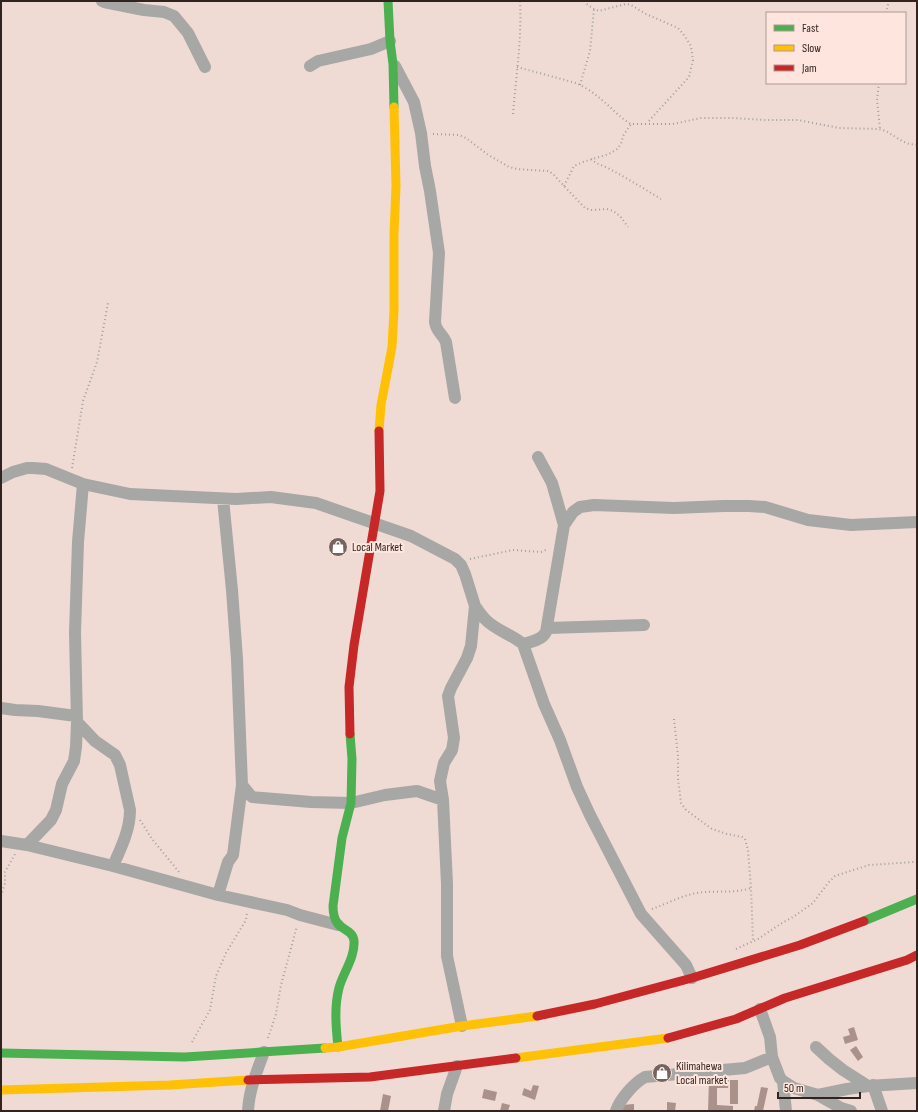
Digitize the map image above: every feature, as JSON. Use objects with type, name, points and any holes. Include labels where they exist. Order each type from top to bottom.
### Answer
[{"type":"street","points":[[102,1],[144,10],[164,12],[174,16],[188,33],[205,67]]},
{"type":"street","points":[[338,925],[333,914],[332,906],[342,838],[351,803],[352,759],[349,687],[354,645],[380,491],[379,432],[381,405],[392,347],[394,311],[394,234],[396,186],[393,64],[386,4]]},
{"type":"street","points":[[310,66],[318,61],[371,49],[390,41]]},
{"type":"street","points":[[393,64],[414,102],[421,133],[439,253],[435,322],[438,332],[445,338],[455,398]]},
{"type":"street","points":[[538,457],[552,483],[563,531]]},
{"type":"street","points":[[1,478],[13,472],[27,468],[46,469],[84,484],[130,494],[223,499],[271,497],[316,503],[411,536],[457,561],[461,565],[465,574],[475,606],[484,619],[490,624],[516,638],[523,644],[544,704],[560,740],[577,787],[590,815],[641,914],[686,965],[692,978]]},
{"type":"street","points":[[1,469],[13,472]]},
{"type":"street","points":[[24,845],[51,820],[56,810],[62,784],[74,761],[76,747],[75,632],[78,542],[84,484]]},
{"type":"street","points":[[218,895],[228,862],[233,855],[242,785],[237,659],[223,499]]},
{"type":"street","points":[[523,644],[535,641],[544,636],[548,628],[563,531],[573,512],[580,507],[594,505],[639,508],[749,506],[765,507],[808,520],[851,525],[917,522]]},
{"type":"street","points":[[462,1026],[447,956],[447,884],[443,800],[440,781],[444,763],[452,750],[454,738],[448,696],[467,658],[475,606]]},
{"type":"street","points":[[548,628],[644,625]]},
{"type":"street","points":[[1,708],[38,711],[76,719],[95,741],[115,756],[120,765],[130,810],[130,817],[124,842],[113,866]]},
{"type":"street","points":[[242,785],[252,798],[351,803],[385,795],[417,791],[443,800]]},
{"type":"street","points":[[1,841],[113,866],[218,895],[287,910],[338,925],[352,934],[354,940],[354,948],[339,988],[335,1021],[338,1047]]},
{"type":"street","points":[[1,1053],[182,1057],[264,1052],[338,1047],[462,1026],[525,1018],[595,1004],[692,978],[800,945],[884,914],[917,899]]},
{"type":"street","points":[[1,1090],[370,1077],[670,1038],[736,1019],[785,998],[907,960],[917,955]]},
{"type":"street","points":[[760,1009],[770,1037],[772,1057],[780,1078],[794,1088],[818,1095],[841,1108],[851,1111]]},
{"type":"street","points":[[816,1047],[829,1060],[843,1070],[870,1085],[882,1111]]},
{"type":"street","points":[[248,1111],[254,1080],[264,1052]]},
{"type":"street","points":[[616,1111],[620,1102],[640,1080],[645,1077],[745,1068],[772,1057]]},
{"type":"street","points":[[444,1111],[447,1094],[457,1066]]},
{"type":"street","points":[[783,1081],[786,1111]]},
{"type":"street","points":[[818,1095],[870,1085],[917,1083]]},
{"type":"path","points":[[513,114],[520,33],[520,1]]},
{"type":"path","points":[[585,1],[585,3],[599,11],[631,4],[646,14],[678,28],[691,46],[693,60],[689,78],[647,124]]},
{"type":"path","points":[[886,12],[889,1]]},
{"type":"path","points":[[580,85],[590,51],[594,9]]},
{"type":"path","points":[[517,67],[576,83],[601,98],[631,124],[673,124],[701,118],[798,120],[839,128],[880,129],[902,141],[917,145]]},
{"type":"path","points":[[879,84],[877,100],[880,129]]},
{"type":"path","points":[[564,186],[574,166],[609,154],[617,149],[631,124]]},
{"type":"path","points":[[421,133],[459,135],[466,138],[487,154],[509,167],[517,170],[549,171],[554,174],[585,208],[591,210],[608,209],[613,211],[620,216],[628,227]]},
{"type":"path","points":[[591,160],[661,199]]},
{"type":"path","points":[[70,479],[83,401],[97,362],[108,303]]},
{"type":"path","points":[[457,561],[513,550],[541,552],[550,549],[563,531]]},
{"type":"path","points":[[674,719],[681,803],[686,810],[712,829],[745,839],[748,850],[751,888],[752,941]]},
{"type":"path","points":[[140,819],[152,839],[191,887]]},
{"type":"path","points":[[1,896],[5,883],[5,872],[10,861],[24,845]]},
{"type":"path","points":[[731,951],[758,939],[813,903],[835,876],[869,865],[917,861]]},
{"type":"path","points":[[641,914],[687,895],[704,892],[734,892],[751,888]]},
{"type":"path","points":[[182,1057],[202,1026],[210,1010],[216,976],[226,953],[246,920],[248,901]]},
{"type":"path","points":[[264,1052],[276,1014],[280,984],[300,915]]},
{"type":"building","points":[[854,1027],[858,1040],[845,1044],[843,1037],[850,1035],[848,1029]]},
{"type":"building","points":[[856,1046],[863,1057],[858,1061],[850,1050]]},
{"type":"building","points":[[709,1080],[729,1080],[728,1088],[717,1088],[717,1105],[733,1106],[733,1111],[708,1111]]},
{"type":"building","points":[[730,1080],[738,1080],[738,1104],[730,1104]]},
{"type":"building","points":[[533,1085],[539,1086],[535,1100],[522,1095],[524,1088],[531,1091]]},
{"type":"building","points":[[761,1087],[768,1088],[763,1111],[754,1111],[755,1106],[757,1106]]},
{"type":"building","points":[[484,1089],[497,1092],[495,1101],[482,1098]]},
{"type":"building","points":[[383,1094],[391,1096],[388,1111],[380,1111]]},
{"type":"building","points":[[667,1102],[676,1103],[675,1111],[667,1111]]},
{"type":"building","points":[[502,1103],[510,1105],[508,1111],[500,1111]]},
{"type":"building","points":[[634,1104],[634,1111],[622,1111],[622,1105]]},
{"type":"traffic: fast","points":[[388,1],[393,64],[394,107]]},
{"type":"traffic: fast","points":[[338,1047],[336,1018],[337,995],[354,947],[352,935],[338,924],[333,906],[342,838],[351,803],[352,759],[350,734]]},
{"type":"traffic: fast","points":[[864,921],[917,899]]},
{"type":"traffic: fast","points":[[1,1053],[185,1057],[325,1048]]},
{"type":"traffic: slow","points":[[379,431],[381,405],[392,347],[394,311],[394,234],[396,186],[394,107]]},
{"type":"traffic: slow","points":[[325,1048],[462,1026],[537,1016]]},
{"type":"traffic: slow","points":[[516,1058],[668,1038]]},
{"type":"traffic: slow","points":[[1,1090],[170,1085],[248,1080]]},
{"type":"traffic: jam","points":[[350,734],[349,687],[354,645],[380,491],[379,431]]},
{"type":"traffic: jam","points":[[537,1016],[595,1004],[692,978],[800,945],[864,921]]},
{"type":"traffic: jam","points":[[668,1038],[736,1019],[785,998],[907,960],[917,955]]},
{"type":"traffic: jam","points":[[248,1080],[370,1077],[516,1058]]},
{"type":"place","name":"Local Market","points":[[338,547]]},
{"type":"place","name":"Kilimahewa Local market","points":[[662,1073]]}]
